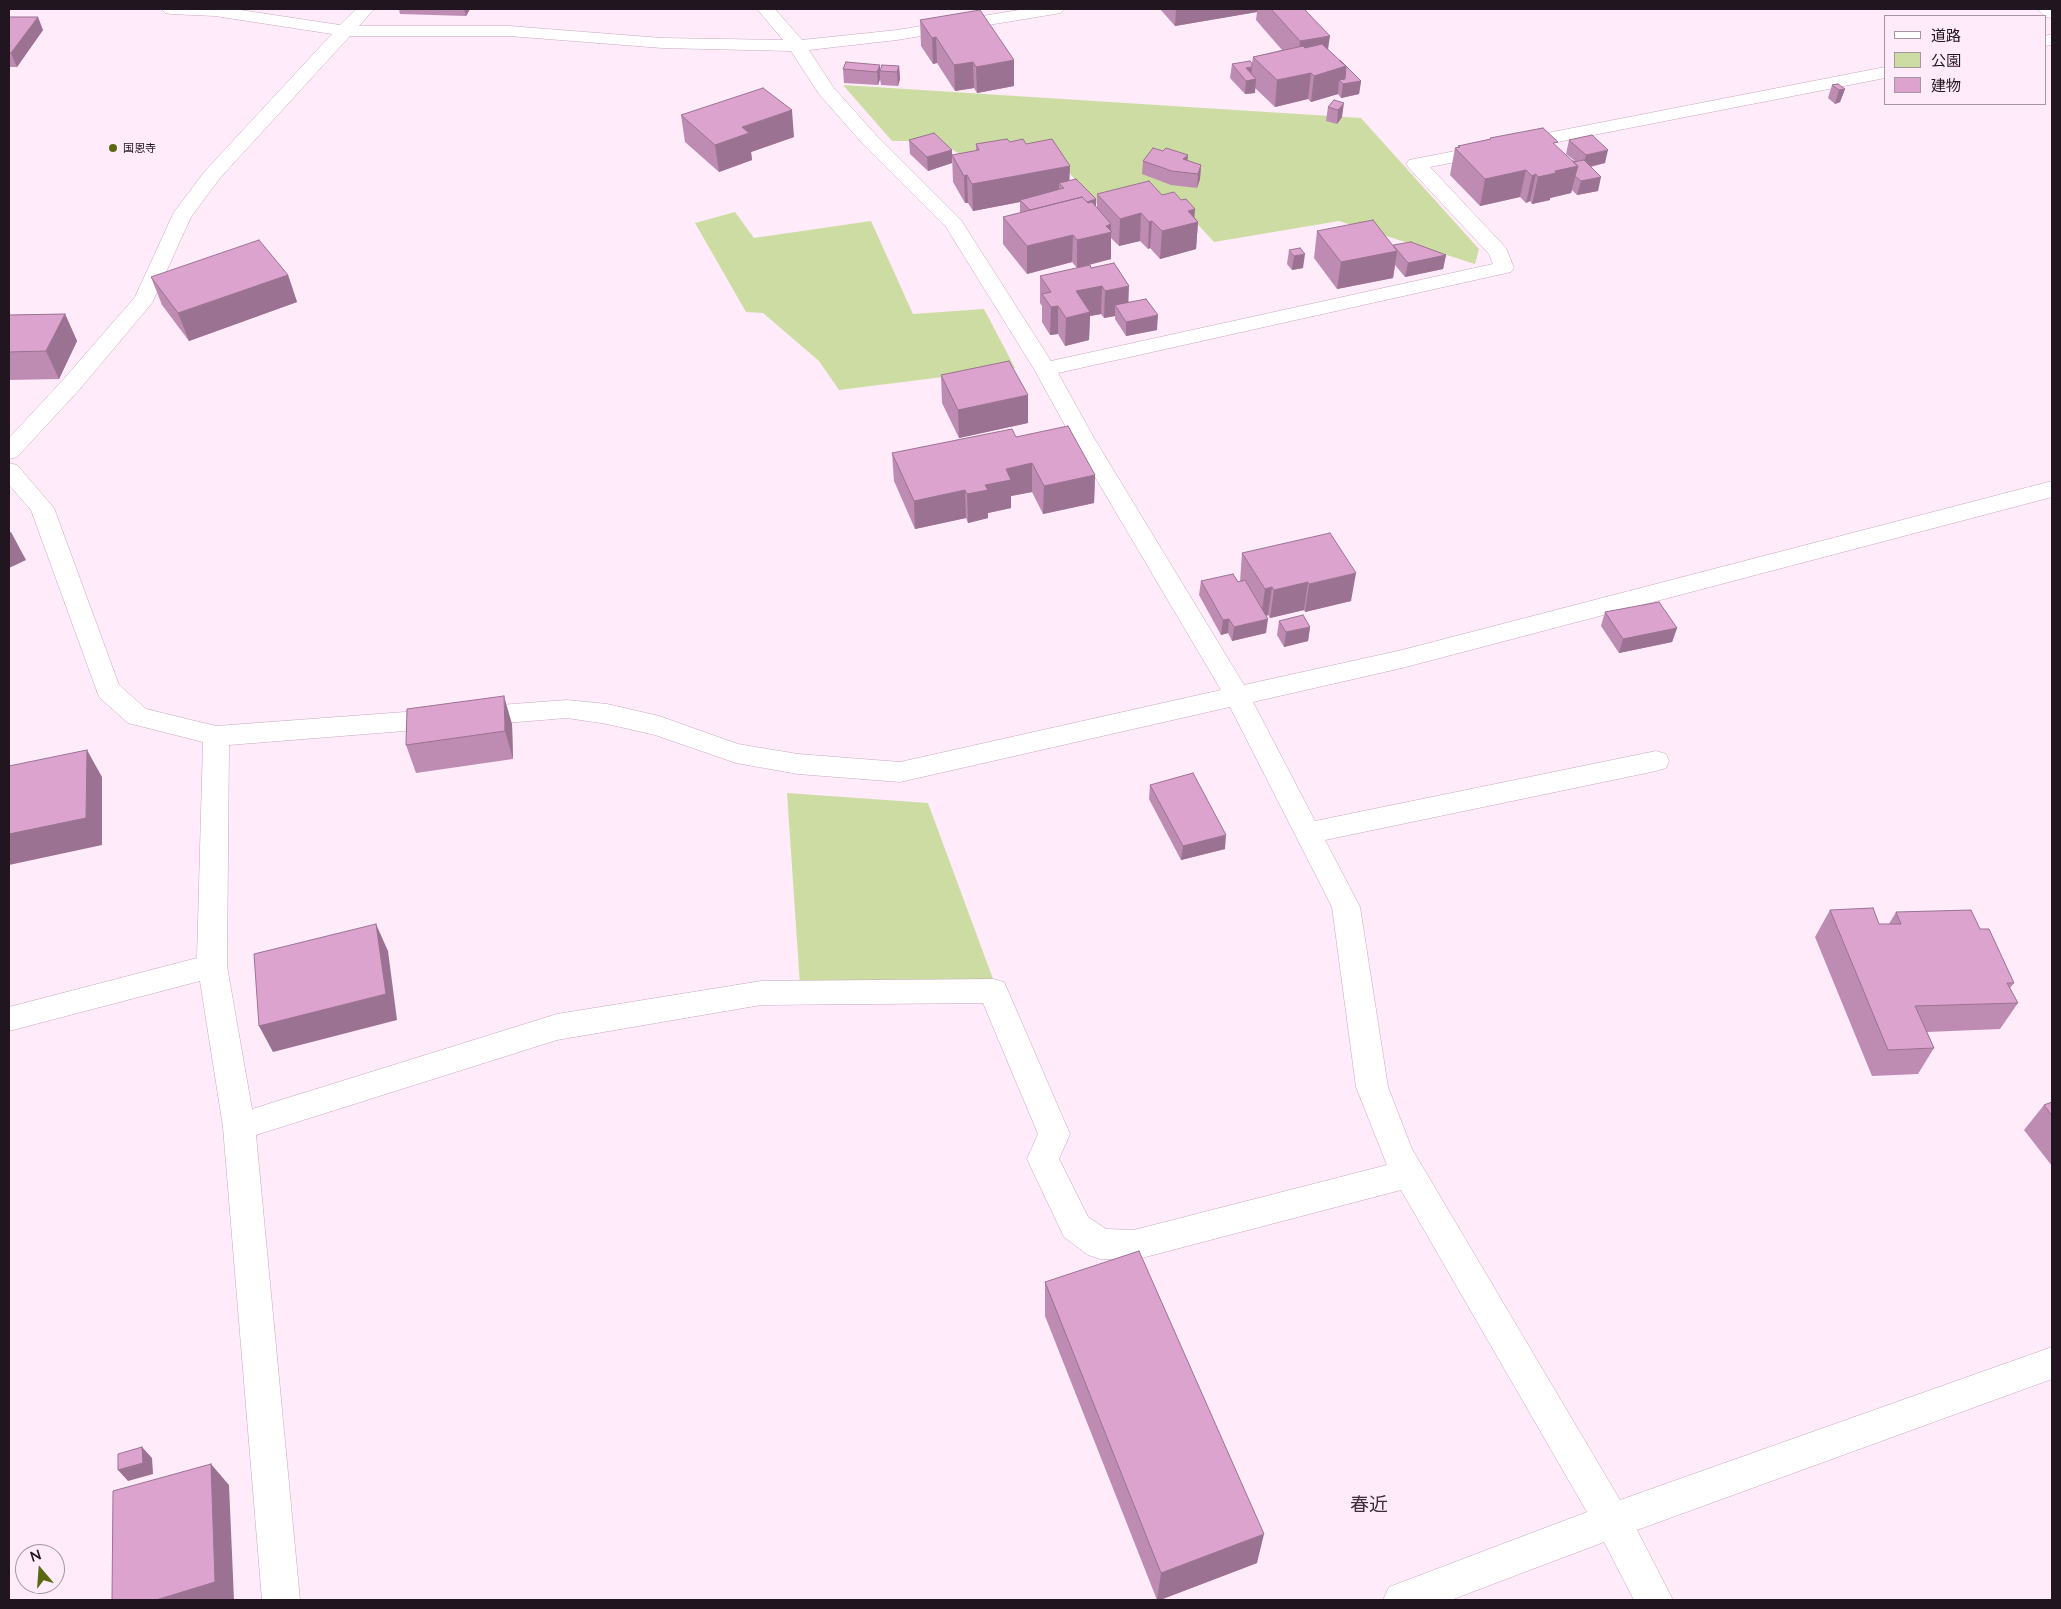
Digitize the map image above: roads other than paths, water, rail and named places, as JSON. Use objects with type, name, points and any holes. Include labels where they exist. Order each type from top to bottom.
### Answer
[{"type":"street","points":[[171,9],[216,11],[344,31],[509,31],[662,43],[797,46],[897,35],[1055,9]]},
{"type":"street","points":[[9,452],[71,385],[126,319],[146,299],[181,216],[213,174],[365,9]]},
{"type":"street","points":[[766,9],[797,46],[826,90],[869,140],[954,224],[1045,369],[1083,438],[1237,696],[1346,907],[1372,1087],[1398,1155],[1612,1521],[1654,1600]]},
{"type":"street","points":[[2046,9],[2052,13]]},
{"type":"street","points":[[1045,369],[1504,268],[1499,252],[1416,164],[1884,72]]},
{"type":"street","points":[[9,470],[42,508],[108,690],[137,716],[216,736],[567,709],[607,714],[659,726],[736,753],[798,764],[900,772],[1402,659],[2052,489]]},
{"type":"street","points":[[216,736],[212,966],[239,1127],[280,1600]]},
{"type":"street","points":[[1308,833],[1656,762]]},
{"type":"street","points":[[9,1019],[212,966]]},
{"type":"street","points":[[239,1127],[557,1028],[761,993],[993,991],[1054,1134],[1043,1159],[1076,1228],[1100,1244],[1134,1244],[1409,1174]]},
{"type":"street","points":[[1402,1600],[1612,1521],[2052,1363]]},
{"type":"place","name":"国恩寺","points":[[113,148]]},
{"type":"district","name":"春近","points":[[1369,1505]]}]
